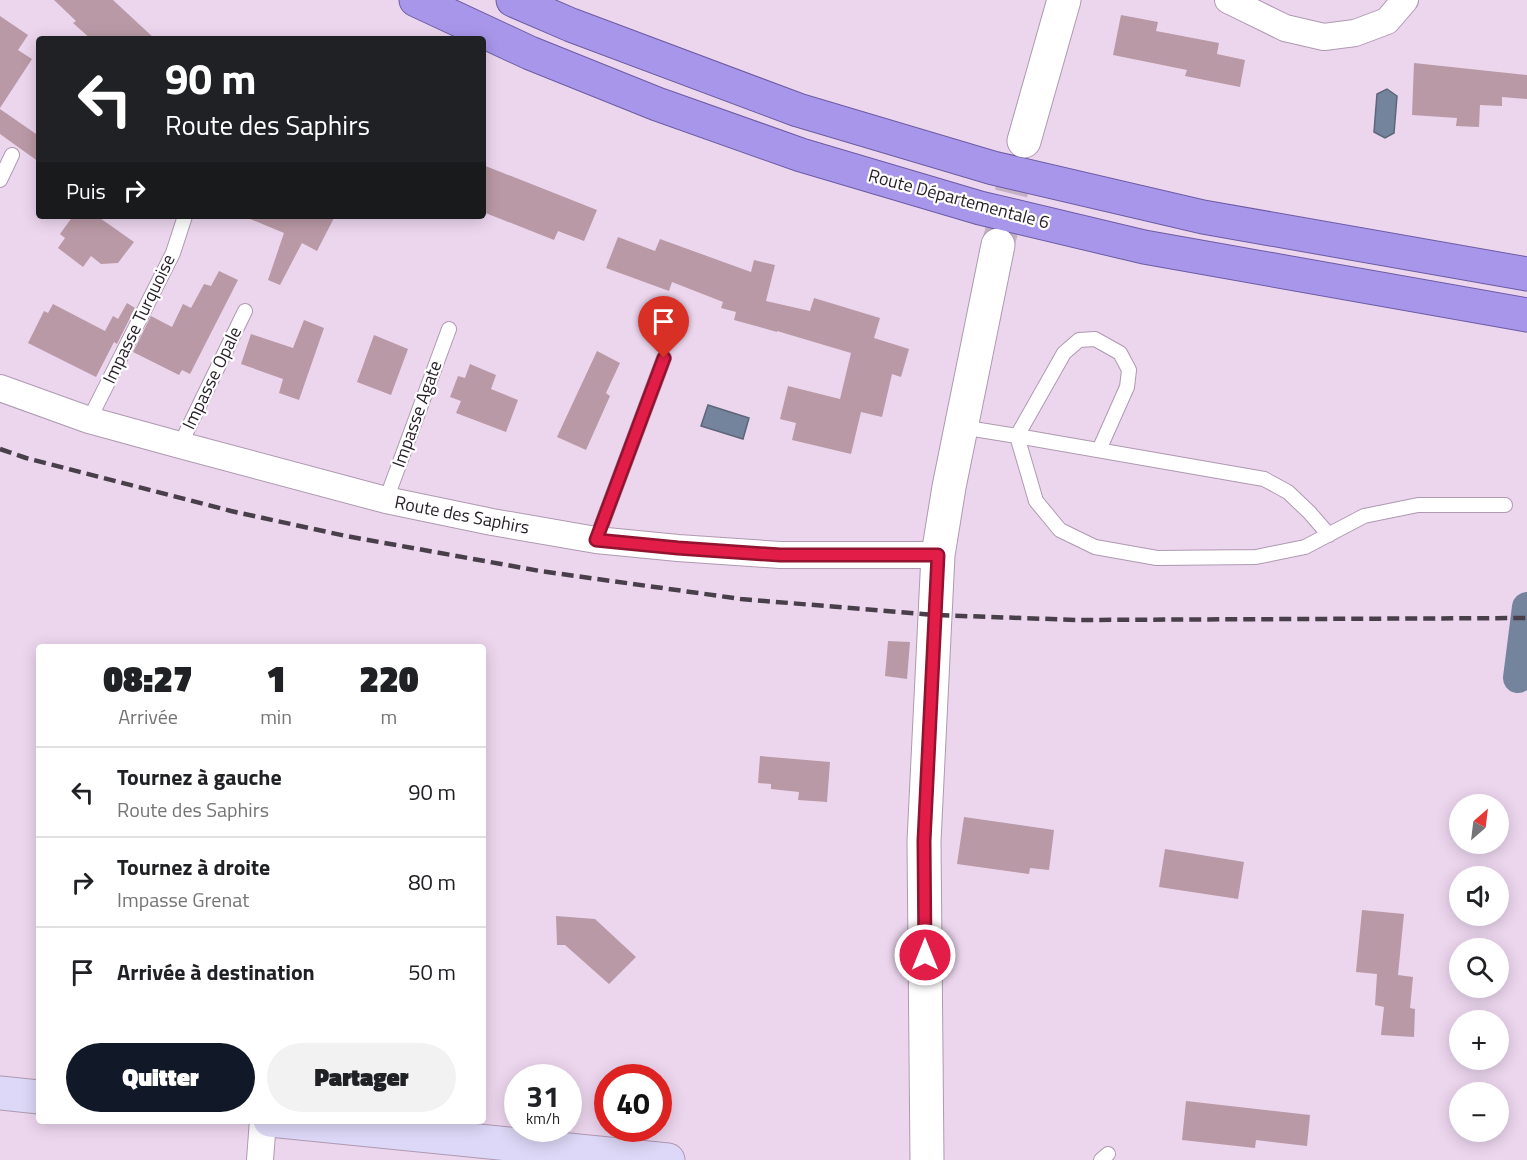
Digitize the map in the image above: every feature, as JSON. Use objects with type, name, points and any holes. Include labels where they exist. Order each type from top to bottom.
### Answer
[{"type":"highway","name":"Route Départementale 6","points":[[416,0],[530,53],[657,104],[801,155],[980,208],[1144,247],[1527,315]]},
{"type":"highway","points":[[513,0],[571,25],[798,111],[993,168],[1203,217],[1527,274]]},
{"type":"main road","points":[[0,1093],[36,1097]]},
{"type":"main road","points":[[299,1124],[492,1151],[668,1160]]},
{"type":"street","points":[[1024,141],[1064,0]]},
{"type":"street","points":[[1228,0],[1285,28],[1324,37],[1355,33],[1387,21],[1405,0]]},
{"type":"street","points":[[927,1160],[924,841],[938,555],[998,245]]},
{"type":"street","name":"Route des Saphirs","points":[[0,388],[89,420],[180,445],[386,500],[492,522],[596,540],[678,548],[780,555],[938,555]]},
{"type":"street","points":[[260,1160],[263,1124]]},
{"type":"lane","points":[[0,180],[12,155]]},
{"type":"lane","name":"Impasse Turquoise","points":[[89,420],[173,253],[184,219]]},
{"type":"lane","name":"Impasse Opale","points":[[180,445],[245,310]]},
{"type":"lane","name":"Impasse Agate","points":[[386,500],[448,329]]},
{"type":"lane","points":[[1100,450],[1128,387],[1129,370],[1120,353],[1095,339],[1079,340],[1064,352],[1017,436],[1036,501],[1060,530],[1095,547],[1157,558],[1256,557],[1305,547],[1364,516],[1418,505],[1505,505]]},
{"type":"lane","points":[[596,540],[664,358]]},
{"type":"lane","points":[[961,427],[1264,480],[1288,492],[1329,535]]},
{"type":"water","points":[[1387,89],[1397,96],[1394,133],[1385,138],[1374,132],[1377,94]]},
{"type":"water","points":[[708,405],[749,418],[743,439],[701,426]]},
{"type":"building","points":[[54,0],[113,0],[152,36],[88,36],[73,23],[76,21]]},
{"type":"building","points":[[1121,15],[1158,22],[1156,31],[1219,43],[1217,54],[1245,60],[1240,87],[1185,76],[1187,70],[1113,55]]},
{"type":"building","points":[[0,16],[28,35],[18,50],[32,59],[0,108]]},
{"type":"building","points":[[1414,63],[1527,75],[1527,99],[1502,97],[1502,106],[1480,105],[1479,127],[1456,126],[1457,118],[1412,115]]},
{"type":"building","points":[[0,109],[36,134],[36,160],[0,134]]},
{"type":"building","points":[[486,166],[597,210],[584,241],[558,231],[554,240],[486,213]]},
{"type":"building","points":[[71,219],[101,219],[134,242],[118,263],[101,264],[91,256],[83,267],[58,248],[65,238],[60,234]]},
{"type":"building","points":[[250,219],[333,219],[317,251],[302,243],[280,285],[268,280],[284,233]]},
{"type":"building","points":[[618,237],[655,251],[660,239],[751,272],[754,260],[775,265],[766,301],[810,311],[814,298],[880,318],[874,338],[909,349],[901,377],[892,374],[882,417],[861,412],[851,454],[792,440],[796,423],[780,419],[788,386],[840,399],[851,353],[734,320],[736,312],[721,308],[723,302],[672,282],[669,291],[606,268]]},
{"type":"building","points":[[219,271],[238,280],[190,374],[182,370],[179,375],[133,352],[151,316],[172,327],[183,304],[191,308],[204,284],[211,286]]},
{"type":"building","points":[[127,303],[135,308],[117,344],[114,342],[96,377],[28,343],[44,311],[48,313],[53,304],[105,331],[113,316],[118,319]]},
{"type":"building","points":[[304,320],[324,328],[299,400],[279,393],[283,379],[241,364],[251,334],[293,348]]},
{"type":"building","points":[[374,335],[408,349],[391,395],[357,382]]},
{"type":"building","points":[[597,351],[620,363],[606,393],[610,396],[586,450],[557,437]]},
{"type":"building","points":[[470,364],[496,375],[491,389],[518,400],[506,432],[456,413],[461,401],[450,397],[458,376],[465,378]]},
{"type":"building","points":[[888,641],[910,642],[907,679],[885,676]]},
{"type":"building","points":[[760,756],[830,762],[827,802],[798,800],[799,792],[771,789],[771,784],[758,783]]},
{"type":"building","points":[[964,817],[1054,830],[1049,870],[1030,868],[1029,874],[957,864]]},
{"type":"building","points":[[1165,849],[1244,862],[1238,899],[1159,887]]},
{"type":"building","points":[[1362,910],[1404,914],[1398,975],[1413,977],[1410,1008],[1415,1009],[1414,1037],[1381,1035],[1384,1007],[1375,1005],[1377,974],[1356,972]]},
{"type":"building","points":[[556,916],[595,919],[636,957],[609,984],[565,945],[557,945]]},
{"type":"building","points":[[1186,1101],[1310,1115],[1307,1146],[1256,1140],[1255,1148],[1182,1140]]},
{"type":"waterway","points":[[1518,678],[1527,607]]},
{"type":"tunnel","points":[[999,241],[1023,146]]},
{"type":"railway","points":[[0,449],[26,458],[231,511],[346,536],[540,571],[741,599],[934,615],[1078,620],[1527,618]]},
{"type":"route","points":[[664,358],[596,540],[780,555],[938,555],[924,841],[925,955]]}]
